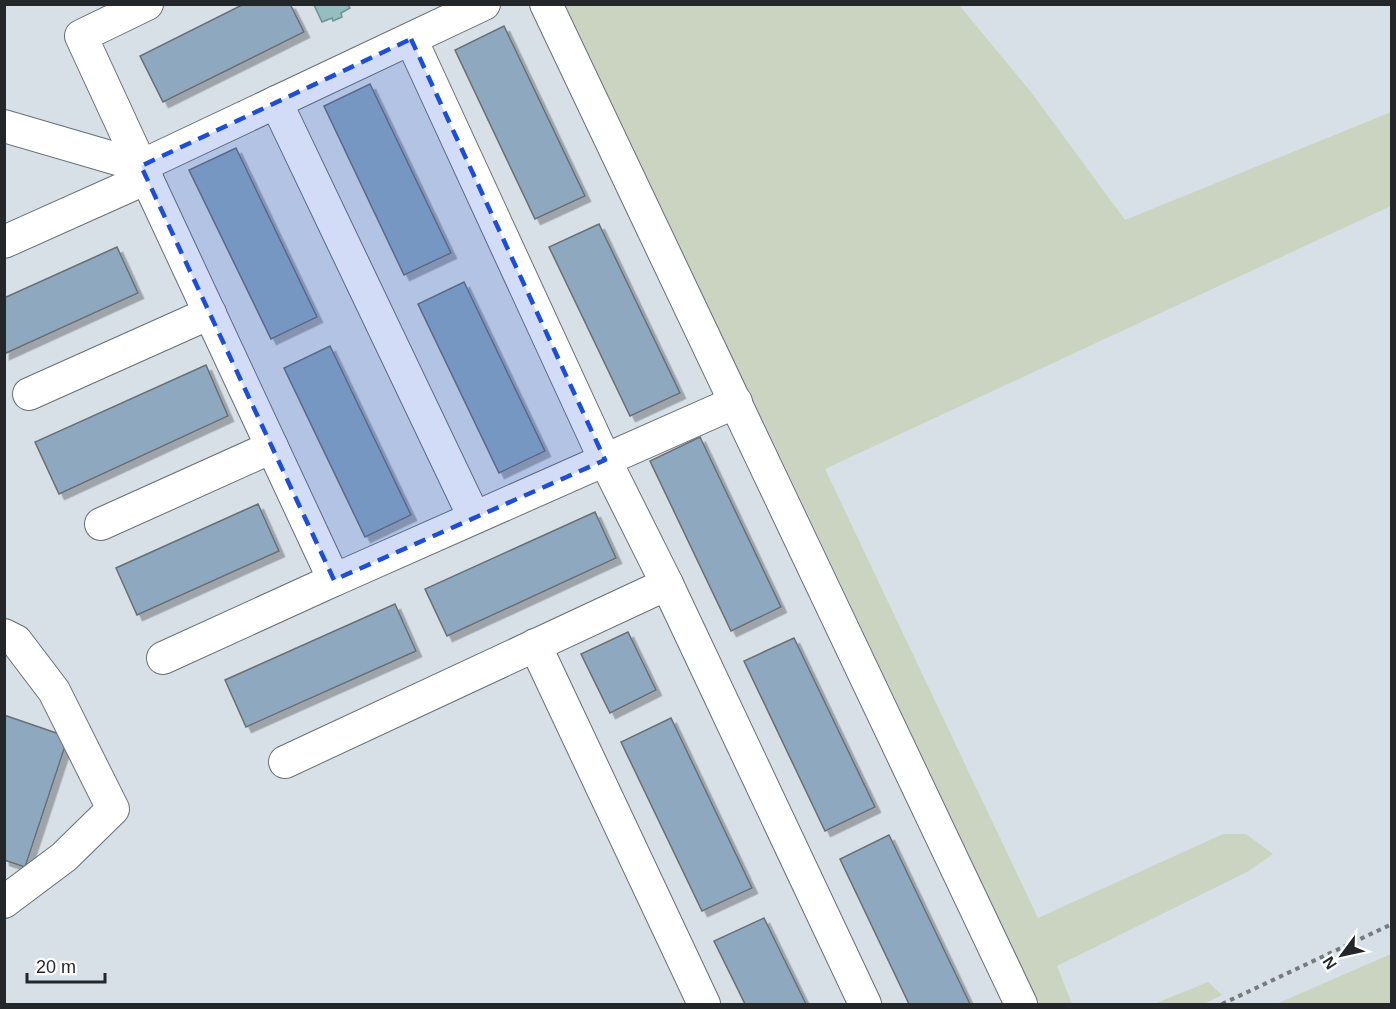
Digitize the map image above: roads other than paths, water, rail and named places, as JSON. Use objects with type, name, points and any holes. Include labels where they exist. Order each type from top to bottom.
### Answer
[{"type":"street","points":[[147,4],[81,36],[334,580]]},
{"type":"street","points":[[4,242],[144,172],[276,102],[484,4]]},
{"type":"street","points":[[546,4],[1021,1005]]},
{"type":"street","points":[[411,39],[605,460],[667,584],[865,1005]]},
{"type":"street","points":[[276,102],[474,518]]},
{"type":"street","points":[[5,126],[144,172]]},
{"type":"street","points":[[29,394],[210,313]]},
{"type":"street","points":[[162,658],[735,402]]},
{"type":"street","points":[[101,524],[272,447]]},
{"type":"street","points":[[285,762],[667,584]]},
{"type":"street","points":[[4,635],[16,641],[54,691],[113,809],[64,857],[4,902]]},
{"type":"street","points":[[535,645],[704,1005]]},
{"type":"water","points":[[314,5],[348,5],[350,8],[341,13],[342,17],[322,22]]}]
